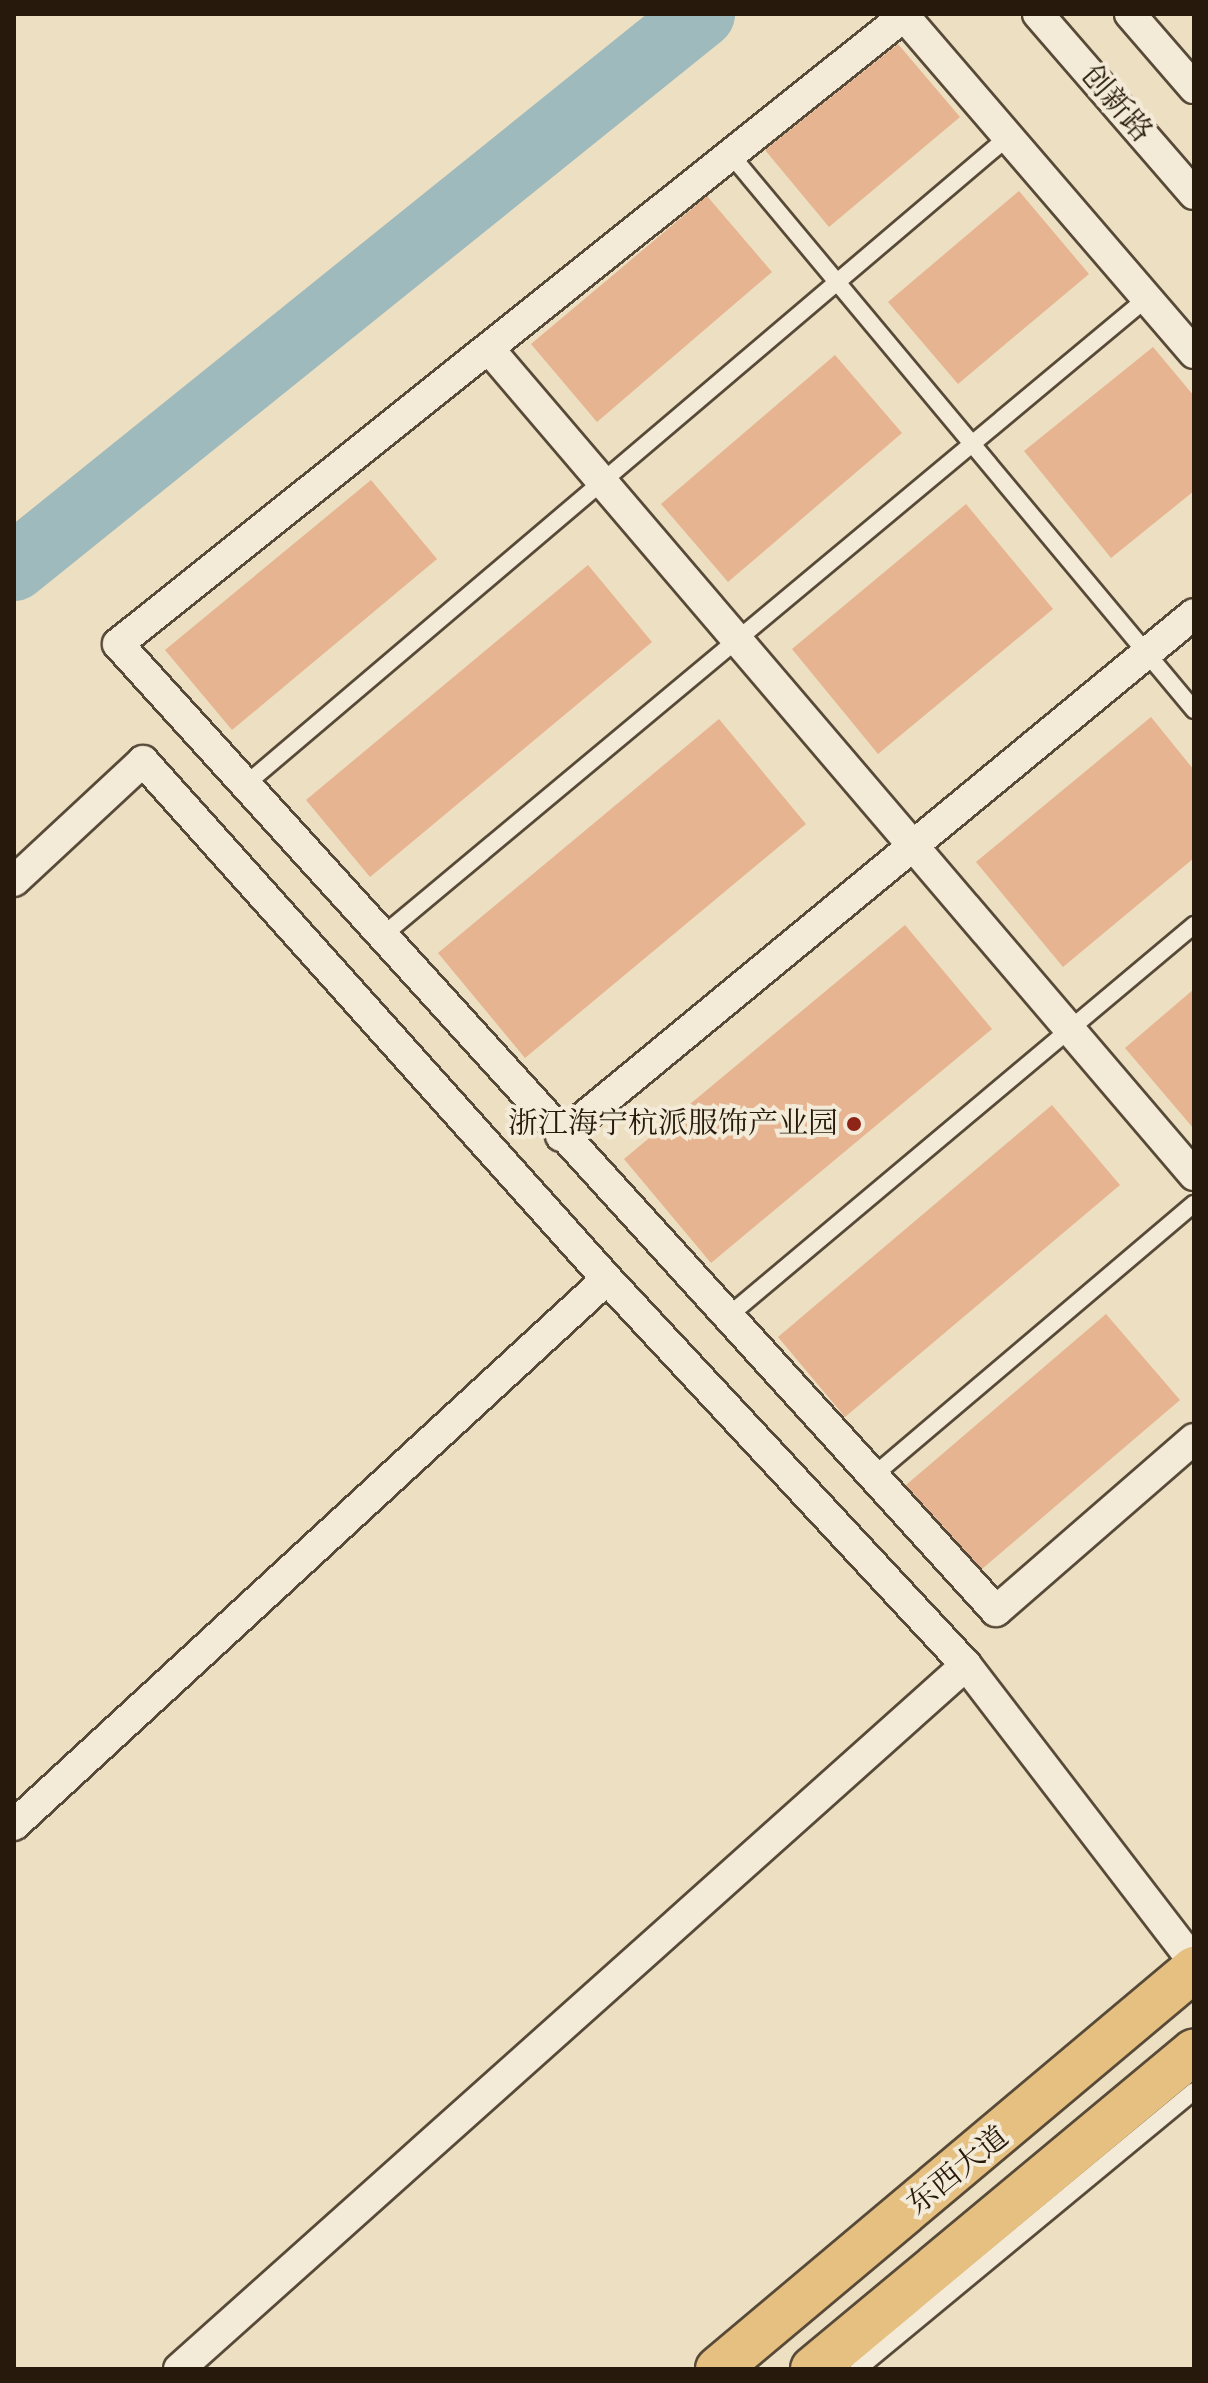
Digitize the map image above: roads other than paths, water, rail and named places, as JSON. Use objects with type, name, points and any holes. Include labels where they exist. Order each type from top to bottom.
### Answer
[{"type":"highway","name":"东西大道","points":[[718,2369],[1194,1969]]},
{"type":"highway","name":"东西大道","points":[[813,2369],[1194,2052]]},
{"type":"street","name":"创新路","points":[[1038,14],[1194,194]]},
{"type":"street","points":[[1130,14],[1194,88]]},
{"type":"street","points":[[1194,353],[904,16],[118,644],[561,1136],[996,1611],[1194,1439]]},
{"type":"street","points":[[489,349],[1194,1175]]},
{"type":"street","points":[[561,1136],[1194,614]]},
{"type":"street","points":[[14,881],[143,761],[607,1279],[966,1665],[1194,1962]]},
{"type":"street","points":[[14,1825],[607,1279]]},
{"type":"street","points":[[179,2369],[966,1665]]},
{"type":"lane","points":[[245,785],[1008,137]]},
{"type":"lane","points":[[731,155],[1194,710]]},
{"type":"lane","points":[[382,936],[1147,298]]},
{"type":"lane","points":[[727,1317],[1194,925]]},
{"type":"lane","points":[[873,1476],[1194,1204]]},
{"type":"lane","points":[[858,2369],[1194,2091]]},
{"type":"waterway","points":[[14,567],[701,14]]},
{"type":"place","name":"浙江海宁杭派服饰产业园","points":[[854,1124]]}]
